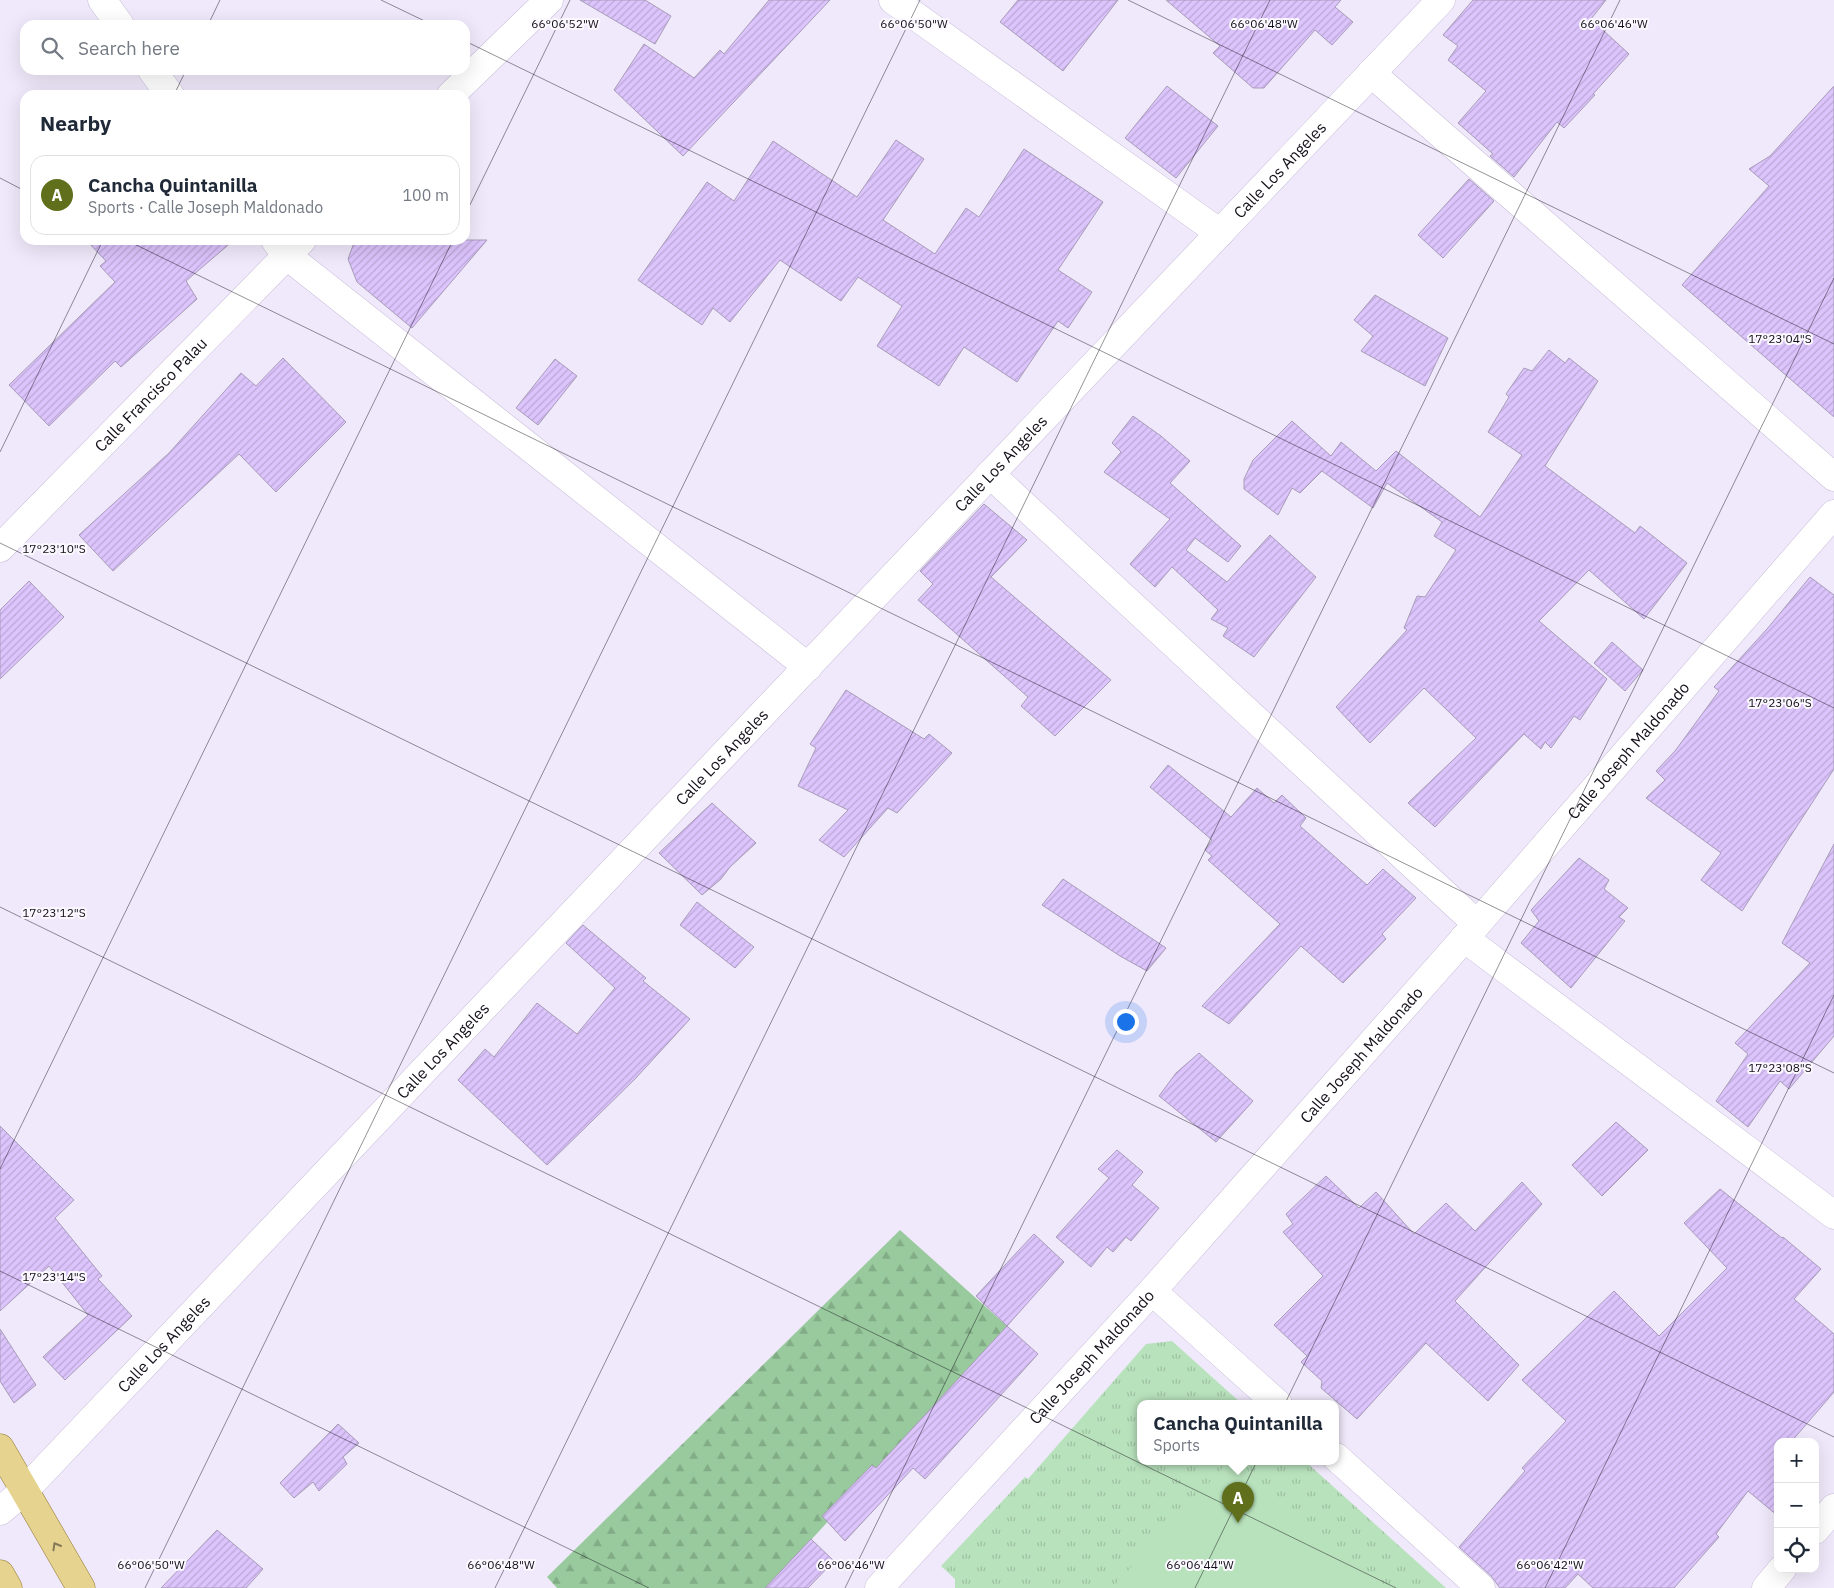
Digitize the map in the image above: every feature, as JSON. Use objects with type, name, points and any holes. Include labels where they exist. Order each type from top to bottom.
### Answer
[{"type":"main road","points":[[0,1448],[81,1588]]},
{"type":"main road","points":[[0,1574],[8,1588]]},
{"type":"street","points":[[102,0],[116,20]]},
{"type":"street","points":[[456,90],[549,0]]},
{"type":"street","points":[[893,0],[1220,233]]},
{"type":"street","name":"Calle Los Angeles","points":[[0,1511],[24,1491],[1441,0]]},
{"type":"street","points":[[1371,73],[1834,477]]},
{"type":"street","points":[[156,75],[166,90]]},
{"type":"street","points":[[288,245],[808,667]]},
{"type":"street","name":"Calle Francisco Palau","points":[[0,548],[288,245]]},
{"type":"street","points":[[990,474],[1470,931],[1834,1215]]},
{"type":"street","name":"Calle Joseph Maldonado","points":[[894,1583],[1470,931],[1834,514]]},
{"type":"street","points":[[1152,1291],[1274,1400]]},
{"type":"street","points":[[1339,1460],[1481,1588]]},
{"type":"street","points":[[1817,1528],[1834,1508]]},
{"type":"street","points":[[1766,1588],[1779,1573]]},
{"type":"green space","points":[[900,1230],[1007,1326],[767,1588],[557,1588],[547,1577]]},
{"type":"green space","points":[[1172,1341],[1238,1400],[1137,1400],[1137,1465],[1309,1465],[1446,1588],[955,1588],[955,1579],[941,1566],[1025,1477],[1028,1479],[1146,1344]]},
{"type":"green space","points":[[1225,1465],[1240,1465],[1375,1588],[1112,1588]]},
{"type":"building","points":[[580,0],[645,0],[671,16],[655,44]]},
{"type":"building","points":[[769,0],[830,0],[683,156],[614,90],[644,44],[694,78],[720,50],[724,54]]},
{"type":"building","points":[[1018,0],[1118,0],[1063,71],[1000,22]]},
{"type":"building","points":[[1166,0],[1341,0],[1335,7],[1353,22],[1332,45],[1315,30],[1264,88],[1253,88],[1213,53],[1220,46]]},
{"type":"building","points":[[1473,0],[1606,0],[1591,19],[1629,54],[1593,94],[1595,95],[1564,128],[1557,122],[1514,177],[1490,156],[1493,154],[1458,123],[1486,91],[1448,60],[1458,46],[1443,35]]},
{"type":"building","points":[[1167,86],[1218,126],[1176,178],[1125,138]]},
{"type":"building","points":[[1834,86],[1834,417],[1682,285],[1769,186],[1749,169],[1770,156]]},
{"type":"building","points":[[896,140],[924,159],[883,220],[935,254],[966,208],[979,217],[1024,149],[1103,202],[1058,270],[1092,292],[1068,328],[1058,321],[1017,382],[964,347],[939,386],[877,346],[902,306],[858,277],[841,301],[780,260],[730,322],[713,308],[702,325],[638,280],[707,182],[734,201],[773,141],[857,197]]},
{"type":"building","points":[[1469,179],[1494,201],[1443,258],[1418,235]]},
{"type":"building","points":[[470,240],[487,240],[412,328],[357,282],[348,259],[353,245],[470,245]]},
{"type":"building","points":[[91,245],[228,245],[186,281],[197,299],[121,367],[115,361],[49,426],[9,385],[115,282],[100,266],[106,261]]},
{"type":"building","points":[[1375,295],[1448,338],[1425,386],[1361,351],[1373,336],[1354,320]]},
{"type":"building","points":[[1549,350],[1565,363],[1569,358],[1598,381],[1545,466],[1635,533],[1640,526],[1687,563],[1644,619],[1589,570],[1539,621],[1607,679],[1580,720],[1574,716],[1551,748],[1545,742],[1541,749],[1524,734],[1435,827],[1408,803],[1476,738],[1424,688],[1370,743],[1336,707],[1407,630],[1404,628],[1417,596],[1425,597],[1456,550],[1434,536],[1442,522],[1387,483],[1373,508],[1322,471],[1300,493],[1292,488],[1278,515],[1244,489],[1244,479],[1253,460],[1292,421],[1331,456],[1341,442],[1376,471],[1396,451],[1480,517],[1522,455],[1488,432],[1509,397],[1506,394],[1524,368],[1532,371]]},
{"type":"building","points":[[283,358],[346,422],[276,492],[239,454],[113,571],[79,535],[169,453],[241,373],[256,386]]},
{"type":"building","points":[[555,359],[577,376],[538,425],[516,408]]},
{"type":"building","points":[[1133,416],[1161,436],[1190,461],[1170,483],[1241,546],[1228,562],[1195,538],[1186,550],[1227,582],[1270,535],[1316,577],[1254,657],[1223,636],[1228,628],[1211,619],[1218,610],[1172,567],[1155,587],[1130,564],[1170,519],[1104,472],[1121,452],[1112,443]]},
{"type":"building","points":[[984,504],[1027,540],[991,577],[1111,680],[1055,736],[1021,706],[1028,697],[918,600],[933,584],[920,571]]},
{"type":"building","points":[[1810,577],[1834,595],[1834,769],[1742,911],[1701,880],[1721,853],[1646,798],[1665,780],[1656,771],[1675,751],[1719,691],[1714,687],[1767,629]]},
{"type":"building","points":[[29,581],[64,617],[0,679],[0,610]]},
{"type":"building","points":[[1612,642],[1643,670],[1625,691],[1594,663]]},
{"type":"building","points":[[846,690],[924,739],[929,734],[952,753],[897,813],[888,808],[844,857],[819,840],[848,810],[798,786],[816,748],[810,744]]},
{"type":"building","points":[[1168,765],[1231,817],[1257,788],[1274,803],[1282,795],[1306,818],[1300,826],[1367,885],[1383,869],[1416,898],[1382,934],[1386,939],[1343,983],[1301,946],[1229,1024],[1202,1006],[1280,924],[1208,860],[1212,856],[1205,850],[1212,840],[1150,787]]},
{"type":"building","points":[[712,803],[756,843],[730,867],[721,879],[702,895],[659,853]]},
{"type":"building","points":[[1834,844],[1834,1036],[1789,1089],[1780,1081],[1748,1127],[1716,1101],[1748,1054],[1735,1043],[1810,963],[1782,943]]},
{"type":"building","points":[[1579,858],[1609,880],[1604,889],[1628,908],[1619,917],[1625,921],[1571,988],[1521,943],[1539,921],[1531,910]]},
{"type":"building","points":[[1063,879],[1166,948],[1147,971],[1120,956],[1042,905]]},
{"type":"building","points":[[697,902],[754,947],[735,968],[680,925]]},
{"type":"building","points":[[583,925],[646,978],[643,981],[690,1019],[635,1079],[547,1165],[458,1080],[485,1049],[494,1057],[537,1003],[577,1034],[615,988],[566,943]]},
{"type":"building","points":[[1199,1053],[1253,1101],[1216,1142],[1159,1096],[1176,1073]]},
{"type":"building","points":[[1616,1122],[1648,1150],[1602,1196],[1572,1165]]},
{"type":"building","points":[[0,1126],[74,1200],[55,1218],[102,1276],[98,1279],[132,1316],[65,1380],[43,1357],[88,1315],[49,1266],[0,1311]]},
{"type":"building","points":[[1117,1150],[1143,1172],[1132,1185],[1159,1208],[1131,1241],[1126,1237],[1113,1252],[1107,1247],[1091,1267],[1056,1237],[1109,1178],[1098,1169]]},
{"type":"building","points":[[1326,1176],[1359,1208],[1376,1192],[1414,1234],[1446,1203],[1475,1231],[1522,1182],[1542,1204],[1455,1301],[1519,1365],[1488,1401],[1426,1343],[1357,1419],[1339,1404],[1339,1400],[1335,1400],[1321,1388],[1322,1381],[1301,1362],[1307,1356],[1274,1325],[1323,1276],[1283,1232],[1293,1224],[1286,1214]]},
{"type":"building","points":[[1720,1189],[1821,1269],[1794,1299],[1834,1334],[1834,1392],[1794,1438],[1774,1438],[1774,1513],[1748,1491],[1716,1534],[1719,1537],[1674,1588],[1593,1588],[1578,1574],[1565,1588],[1500,1588],[1491,1576],[1459,1547],[1525,1471],[1522,1468],[1566,1421],[1522,1380],[1614,1291],[1659,1336],[1727,1268],[1684,1223]]},
{"type":"building","points":[[1034,1234],[1064,1262],[1007,1326],[976,1296]]},
{"type":"building","points":[[1007,1326],[1038,1354],[925,1479],[913,1468],[845,1541],[822,1516],[872,1465],[876,1468]]},
{"type":"building","points":[[0,1329],[36,1385],[14,1403],[0,1381]]},
{"type":"building","points":[[338,1424],[359,1443],[343,1457],[347,1464],[319,1491],[313,1482],[294,1498],[280,1483]]},
{"type":"building","points":[[217,1530],[263,1569],[246,1588],[161,1588]]},
{"type":"building","points":[[811,1539],[834,1561],[808,1588],[765,1588]]},
{"type":"place","name":"Cancha Quintanilla","points":[[1238,1523]]}]
